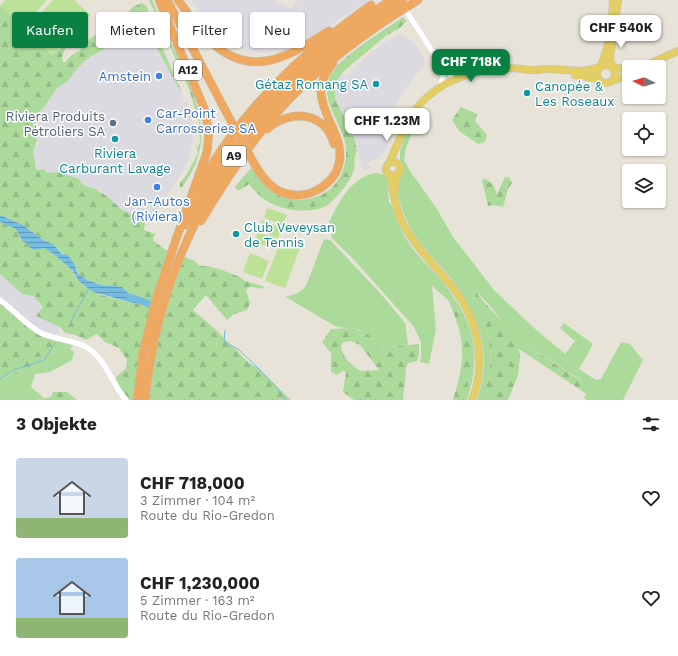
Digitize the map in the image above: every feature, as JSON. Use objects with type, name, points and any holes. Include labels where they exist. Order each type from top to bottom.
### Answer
[{"type":"highway","name":"A12","points":[[159,0],[204,108],[209,131],[205,157],[180,247]]},
{"type":"highway","name":"A12","points":[[167,0],[235,123]]},
{"type":"highway","name":"A12","points":[[171,0],[265,180],[274,188],[284,193],[295,195],[306,194],[319,189],[330,180],[338,166],[340,148],[323,102],[322,86],[328,69],[348,48]]},
{"type":"highway","points":[[178,0],[200,30],[214,45],[232,56],[256,61],[277,59],[296,51],[374,2]]},
{"type":"highway","points":[[180,247],[200,223],[220,190],[272,118],[296,92],[322,68],[401,3],[418,0]]},
{"type":"highway","points":[[180,247],[187,211],[198,187],[220,153],[248,116],[274,85],[300,60],[374,2]]},
{"type":"highway","name":"A9","points":[[137,400],[147,333],[155,302],[166,270],[218,180],[241,146],[291,88],[323,58],[357,32],[401,3]]},
{"type":"highway","name":"A12","points":[[251,154],[272,180],[281,186],[294,190],[308,188],[321,182],[330,170],[334,159],[334,147],[329,133],[321,124],[306,117],[294,116],[282,119],[272,125],[255,141]]},
{"type":"highway","name":"A9","points":[[145,400],[155,339],[180,247]]},
{"type":"main road","points":[[598,79],[596,73],[608,45],[613,0]]},
{"type":"main road","points":[[612,81],[615,75],[610,59],[618,0]]},
{"type":"main road","points":[[658,60],[678,51]]},
{"type":"main road","points":[[666,61],[672,58],[678,51]]},
{"type":"main road","points":[[535,70],[545,69],[583,71],[606,64],[622,70]]},
{"type":"main road","points":[[472,400],[477,381],[479,355],[471,317],[456,292],[419,248],[403,223],[395,206],[389,174],[386,168],[404,129],[410,117],[419,106],[441,87],[454,79],[471,73],[509,68],[587,76],[605,83],[622,77]]},
{"type":"main road","points":[[403,223],[395,192],[395,183],[400,168],[398,165],[398,153],[404,129]]},
{"type":"main road","points":[[389,164],[394,162],[398,165]]},
{"type":"main road","points":[[389,174],[393,175],[398,173]]},
{"type":"street","points":[[401,3],[440,63],[454,79]]},
{"type":"street","points":[[440,63],[443,75],[441,87]]},
{"type":"street","points":[[0,300],[40,332],[78,344],[93,352],[103,364],[121,395],[126,400]]},
{"type":"shaded area","points":[[191,0],[275,0],[291,9],[298,0],[369,0],[305,40],[305,12],[250,12],[250,48],[291,48],[284,51],[265,53],[246,51],[240,48],[242,48],[242,12],[200,12]]},
{"type":"shaded area","points":[[400,35],[413,41],[423,55],[425,64],[402,93],[389,115],[389,119],[391,120],[385,131],[391,134],[385,151],[378,158],[368,162],[367,163],[372,167],[364,171],[354,138],[335,98],[335,83],[342,75],[344,77],[346,74],[348,75],[369,54],[388,40]]},
{"type":"shaded area","points":[[105,48],[157,48],[182,94],[184,102],[187,102],[194,128],[193,142],[188,161],[149,223],[122,210],[108,197],[95,189],[83,185],[77,178],[54,172],[48,173],[42,169],[37,170],[33,156],[37,143],[36,129],[31,122],[32,118],[43,110],[53,93],[61,84],[68,81],[75,71],[87,59]]},
{"type":"shaded area","points":[[0,274],[22,294],[34,296],[44,307],[36,316],[60,327],[56,340],[29,327],[0,297]]},
{"type":"green space","points":[[5,0],[47,0],[36,12],[12,12],[12,17],[0,6]]},
{"type":"green space","points":[[53,0],[74,0],[87,12],[42,12]]},
{"type":"green space","points":[[149,0],[152,0],[157,12],[154,12]]},
{"type":"green space","points":[[142,3],[147,7],[149,12],[128,12],[133,7]]},
{"type":"green space","points":[[0,6],[12,17],[12,48],[45,48],[52,55],[61,48],[66,48],[62,57],[64,63],[82,48],[88,48],[88,41],[96,34],[96,48],[105,48],[87,59],[75,71],[68,81],[57,88],[43,109],[31,120],[36,129],[37,140],[33,152],[36,169],[43,169],[48,173],[57,172],[77,178],[83,185],[95,189],[108,197],[122,210],[144,220],[144,230],[155,234],[153,240],[164,249],[195,261],[199,266],[207,266],[222,270],[240,277],[245,281],[263,286],[264,288],[249,287],[246,290],[250,303],[247,310],[234,314],[227,320],[206,295],[193,310],[215,329],[249,363],[258,368],[291,400],[129,400],[114,379],[126,368],[127,360],[119,348],[105,342],[97,334],[86,340],[76,335],[65,333],[60,327],[36,316],[43,307],[34,296],[22,294],[0,274],[0,222],[16,229],[23,242],[27,243],[31,249],[36,250],[44,248],[56,256],[72,270],[77,278],[101,295],[137,304],[139,298],[131,296],[122,287],[101,285],[87,280],[77,273],[75,265],[53,244],[43,240],[23,225],[0,215]]},
{"type":"green space","points":[[403,17],[406,21],[400,28],[387,35],[345,70],[335,83],[335,98],[354,138],[357,151],[352,175],[336,198],[323,207],[307,211],[289,209],[273,204],[262,198],[249,184],[240,190],[237,190],[235,187],[250,169],[253,168],[270,189],[280,196],[288,199],[297,200],[315,197],[323,194],[336,183],[342,173],[346,158],[346,145],[329,101],[327,92],[328,82],[332,73],[339,64],[349,55]]},
{"type":"green space","points":[[170,40],[192,89],[200,122],[201,138],[199,154],[193,170],[182,187],[180,187],[180,183],[187,174],[198,153],[197,148],[200,143],[199,122],[189,89],[170,47]]},
{"type":"green space","points":[[44,48],[59,48],[52,55]]},
{"type":"green space","points":[[157,48],[162,48],[182,94]]},
{"type":"green space","points":[[461,107],[477,114],[475,121],[487,135],[485,142],[478,144],[459,131],[452,120]]},
{"type":"green space","points":[[409,127],[413,130],[406,148],[404,160],[437,209],[453,237],[494,290],[533,327],[565,354],[575,341],[560,328],[564,323],[593,344],[579,369],[596,380],[601,379],[621,342],[630,344],[643,360],[623,400],[586,400],[584,398],[586,394],[579,389],[581,380],[523,343],[518,349],[491,307],[478,294],[470,289],[483,317],[490,343],[491,357],[487,385],[482,400],[477,400],[482,382],[484,364],[483,346],[473,314],[455,283],[425,249],[410,228],[403,212],[398,193],[399,180],[403,168],[400,160],[400,150]]},
{"type":"green space","points":[[377,173],[385,175],[387,179],[389,202],[410,245],[440,279],[460,308],[467,322],[472,336],[474,366],[472,382],[467,400],[465,400],[471,372],[456,305],[432,286],[436,329],[429,364],[420,362],[421,342],[414,327],[356,262],[331,237],[332,234],[327,228],[345,193],[367,175]]},
{"type":"green space","points":[[505,177],[509,177],[512,183],[508,189],[503,207],[493,205],[488,206],[482,180],[484,178],[493,184],[497,194]]},
{"type":"green space","points":[[267,208],[287,215],[283,225],[264,218]]},
{"type":"green space","points":[[262,220],[282,228],[278,238],[259,230]]},
{"type":"green space","points":[[258,232],[278,239],[274,249],[254,242]]},
{"type":"green space","points":[[324,239],[330,240],[381,294],[405,323],[407,345],[378,348],[367,335],[360,330],[333,325],[286,297],[298,293],[306,286]]},
{"type":"green space","points":[[281,241],[300,248],[285,288],[265,281]]},
{"type":"green space","points":[[250,253],[269,261],[262,279],[243,272]]},
{"type":"green space","points":[[471,287],[517,339],[518,348],[523,343],[581,381],[579,389],[519,349],[520,356],[518,375],[508,400],[482,400],[490,371],[490,343],[483,317],[470,289]]},
{"type":"green space","points":[[0,297],[29,327],[56,340],[58,349],[47,358],[49,361],[47,364],[31,371],[16,373],[0,380]]},
{"type":"green space","points":[[448,300],[456,305],[469,334],[471,372],[465,400],[453,400],[460,373],[462,349],[458,326]]},
{"type":"green space","points":[[352,328],[369,335],[378,348],[419,344],[417,361],[408,363],[405,371],[403,399],[405,400],[354,400],[343,392],[346,372],[343,371],[337,375],[331,372],[331,353],[322,342],[331,329]],"holes":[[[351,341],[360,345],[379,370],[361,371],[345,357],[341,349],[341,345],[344,342]]]},
{"type":"green space","points":[[56,340],[73,346],[70,349],[74,352],[72,360],[50,372],[35,374],[31,387],[44,398],[37,400],[0,400],[0,380],[16,373],[31,371],[47,364],[46,358],[54,353]]},
{"type":"green space","points":[[53,392],[67,392],[77,400],[37,400],[51,397]]},
{"type":"water","points":[[0,215],[23,225],[43,240],[53,244],[62,254],[68,255],[75,265],[77,273],[87,280],[101,285],[122,287],[131,296],[139,298],[137,304],[93,292],[79,281],[72,270],[56,256],[44,248],[36,250],[31,249],[27,243],[23,242],[16,229],[0,222]]},
{"type":"waterway","points":[[70,323],[89,288]]},
{"type":"waterway","points":[[130,297],[147,303],[158,310]]},
{"type":"waterway","points":[[225,330],[224,342],[238,349],[259,369],[286,400]]},
{"type":"waterway","points":[[0,379],[13,370],[44,360],[55,343]]},
{"type":"place","name":"Amstein","points":[[159,76]]},
{"type":"place","name":"Gétaz Romang SA","points":[[376,84]]},
{"type":"place","name":"Canopée & Les Roseaux","points":[[527,93]]},
{"type":"place","name":"Car-Point Carrosseries SA","points":[[148,120]]},
{"type":"place","name":"Riviera Produits Pétroliers SA","points":[[113,123]]},
{"type":"place","name":"Riviera Carburant Lavage","points":[[115,139]]},
{"type":"place","name":"Jan-Autos (Riviera)","points":[[157,187]]},
{"type":"place","name":"Club Veveysan de Tennis","points":[[236,234]]}]
